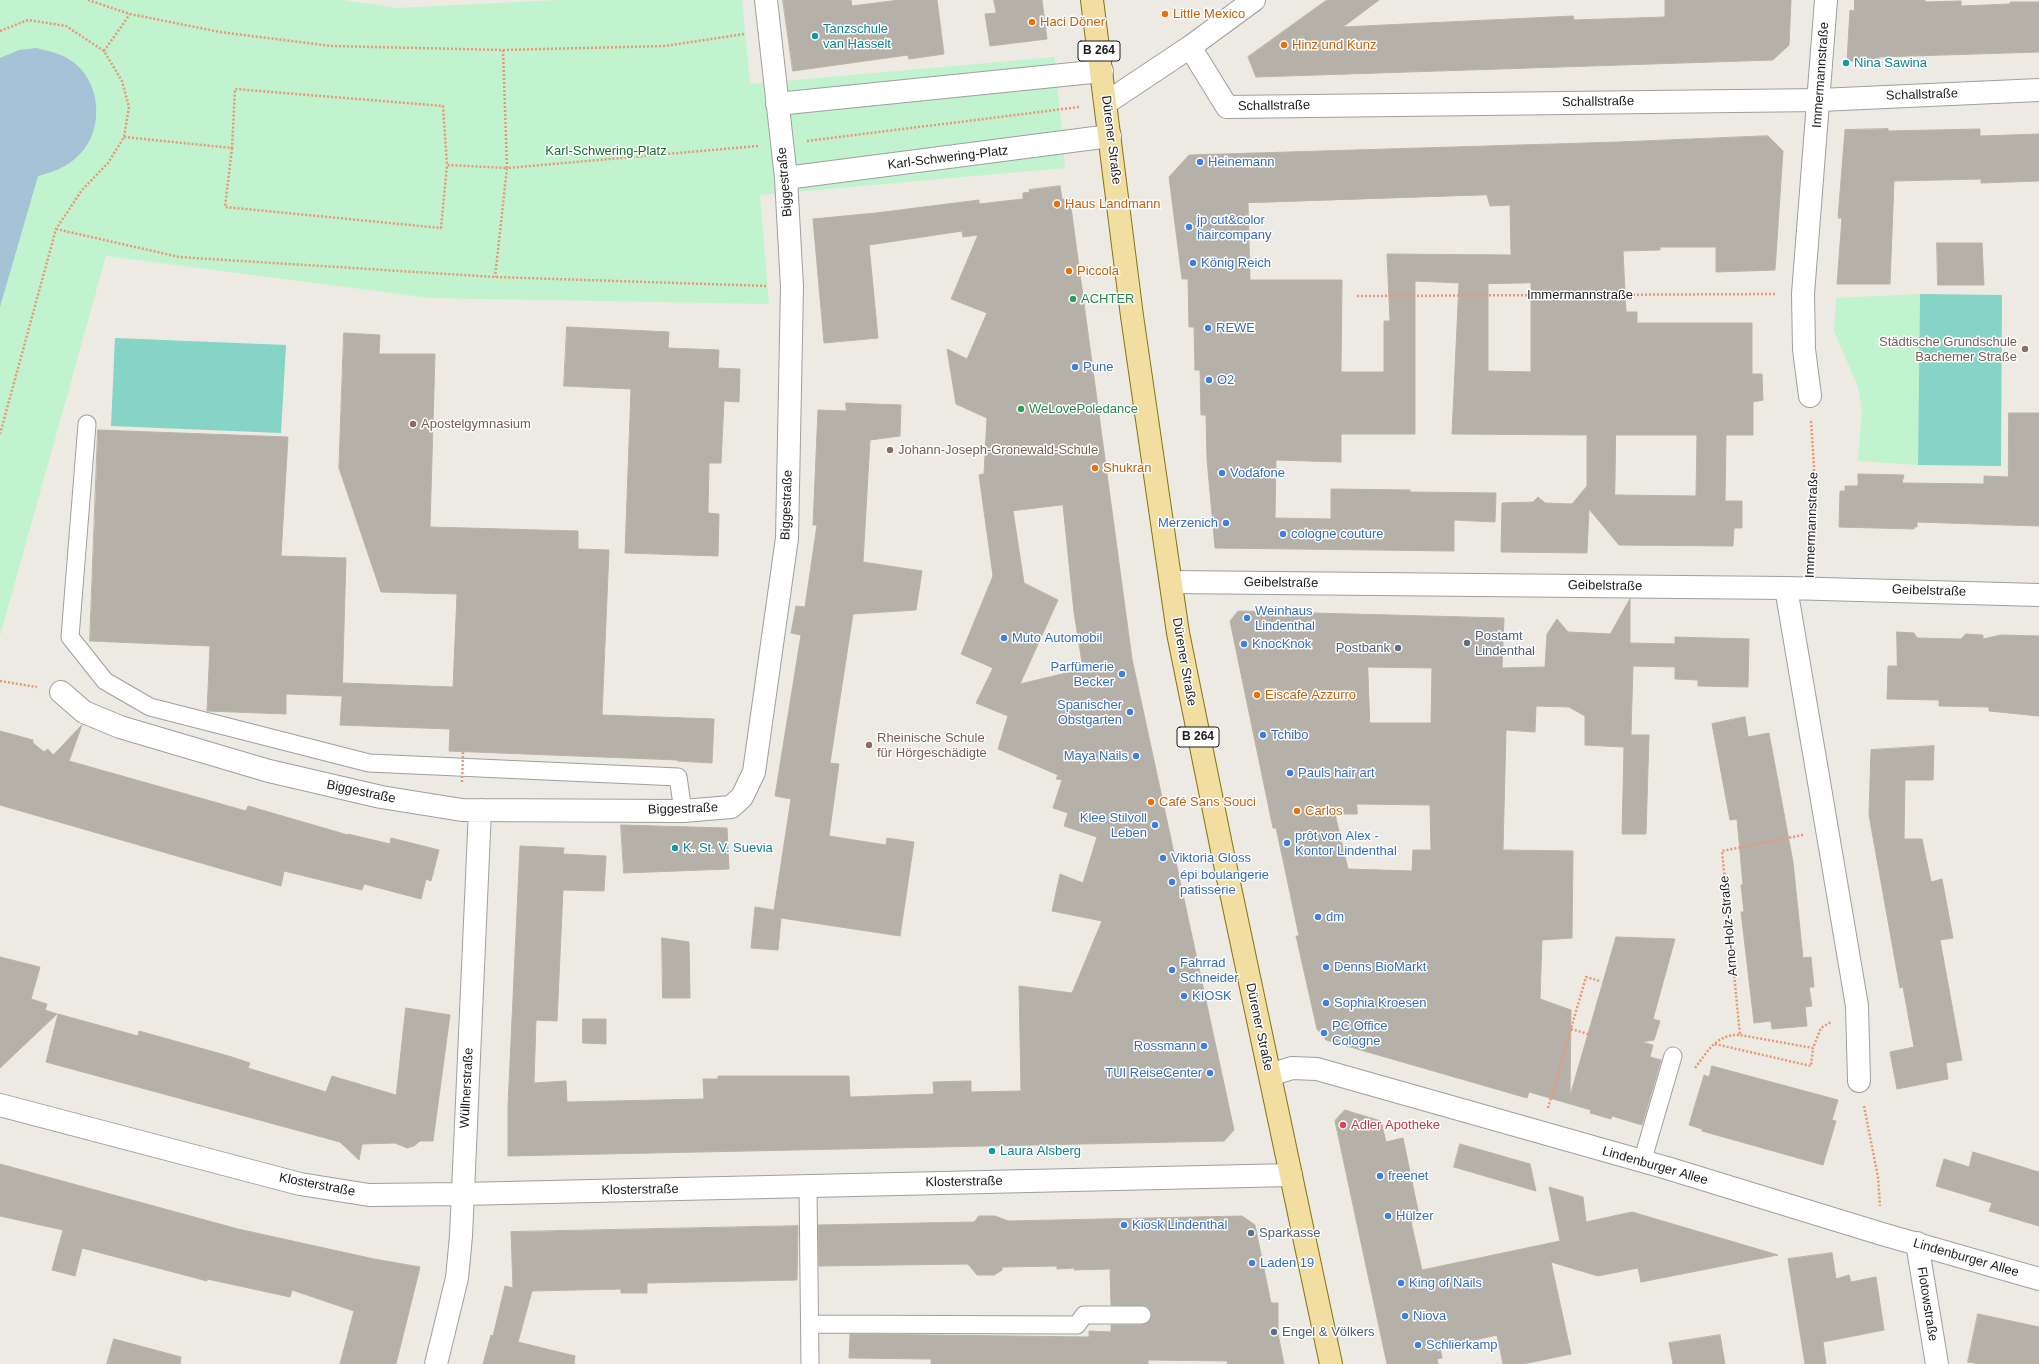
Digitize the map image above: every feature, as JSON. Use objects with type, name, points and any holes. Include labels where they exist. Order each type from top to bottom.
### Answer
[{"type":"main road","name":"Dürener Straße","points":[[1092,0],[1132,316],[1188,687],[1331,1364]]},
{"type":"street","name":"Biggestraße","points":[[61,692],[84,712],[120,727],[269,771],[381,798],[462,810],[683,811],[731,807],[742,797],[754,772],[787,538],[792,287],[786,178],[777,104],[771,29],[766,0]]},
{"type":"street","points":[[1106,103],[1190,47],[1254,0]]},
{"type":"street","name":"Immermannstraße","points":[[1810,396],[1804,349],[1803,294],[1820,100],[1826,0]]},
{"type":"street","name":"Schallstraße","points":[[1190,47],[1227,107],[1820,100],[2039,90]]},
{"type":"street","points":[[777,104],[1102,71]]},
{"type":"street","name":"Karl-Schwering-Platz","points":[[786,178],[1110,136]]},
{"type":"street","name":"Geibelstraße","points":[[1171,582],[1810,588],[2039,595]]},
{"type":"street","points":[[1786,588],[1857,1006],[1859,1080]]},
{"type":"street","name":"Wüllnerstraße","points":[[436,1364],[457,1278],[461,1236],[480,810]]},
{"type":"street","name":"Lindenburger Allee","points":[[1270,1074],[1292,1068],[1317,1069],[1642,1162],[1882,1234],[2039,1279]]},
{"type":"street","name":"Klosterstraße","points":[[0,1105],[300,1184],[369,1194],[462,1194],[1291,1175]]},
{"type":"street","name":"Flotowstraße","points":[[1917,1243],[1936,1364]]},
{"type":"lane","points":[[87,424],[70,637],[105,681],[150,707],[369,763],[678,777],[683,811]]},
{"type":"lane","points":[[1642,1162],[1673,1056]]},
{"type":"lane","points":[[808,1186],[810,1364]]},
{"type":"lane","points":[[810,1324],[1077,1325],[1084,1316],[1142,1315]]},
{"type":"path","points":[[88,0],[130,14],[220,32],[331,46],[503,50],[665,46],[771,29]]},
{"type":"path","points":[[104,50],[130,14]]},
{"type":"path","points":[[0,31],[28,20],[66,26],[104,50],[122,81],[129,107],[124,137],[108,163],[82,190],[56,229],[0,434]]},
{"type":"path","points":[[495,276],[507,168],[503,50]]},
{"type":"path","points":[[235,89],[443,106],[447,166],[441,228],[225,207],[232,148],[235,89]]},
{"type":"path","points":[[447,166],[507,168],[782,144],[1072,109],[1106,103]]},
{"type":"path","points":[[124,137],[232,148]]},
{"type":"path","points":[[56,229],[179,257],[495,276],[792,287]]},
{"type":"path","name":"Immermannstraße","points":[[1357,296],[1803,294]]},
{"type":"path","name":"Immermannstraße","points":[[1810,396],[1814,467],[1810,588]]},
{"type":"path","points":[[0,681],[61,692]]},
{"type":"path","points":[[462,782],[463,752]]},
{"type":"path","name":"Arno-Holz-Straße","points":[[1740,1036],[1722,850],[1828,830]]},
{"type":"path","points":[[1544,1134],[1549,1102],[1586,977],[1600,981]]},
{"type":"path","points":[[1714,1043],[1811,1066],[1813,1048],[1821,1028],[1857,1006]]},
{"type":"path","points":[[1571,1029],[1591,1035]]},
{"type":"path","points":[[1694,1069],[1714,1043],[1728,1035],[1813,1048]]},
{"type":"path","points":[[1859,1080],[1878,1177],[1882,1234]]},
{"type":"green space","name":"Karl-Schwering-Platz","points":[[0,0],[343,0],[397,8],[558,0],[742,0],[750,84],[1055,57],[1065,168],[760,195],[769,304],[431,298],[106,256],[0,636]]},
{"type":"green space","points":[[1920,294],[1918,465],[1858,461],[1862,410],[1858,387],[1834,331],[1836,298]]},
{"type":"shaded area","points":[[36,48],[54,52],[70,60],[81,69],[89,80],[94,93],[96,120],[93,133],[87,146],[78,156],[60,169],[38,176],[0,307],[0,58],[19,50]]},
{"type":"shaded area","points":[[1920,294],[2002,295],[2001,466],[1918,465]]},
{"type":"shaded area","points":[[115,338],[286,345],[281,433],[111,426]]},
{"type":"building","points":[[783,0],[851,0],[852,6],[899,0],[937,0],[944,54],[909,59],[908,55],[793,71]]},
{"type":"building","points":[[994,0],[1042,0],[1047,39],[990,46],[985,14],[996,13]]},
{"type":"building","points":[[1327,0],[1379,0],[1343,27],[1573,16],[1574,20],[1665,17],[1665,0],[1791,0],[1789,45],[1773,60],[1256,77],[1248,57]]},
{"type":"building","points":[[1855,0],[1925,0],[1925,2],[1961,1],[1961,6],[2010,4],[2010,2],[2039,2],[2039,52],[1879,57],[1879,61],[1847,61],[1850,10],[1854,11]]},
{"type":"building","points":[[1888,129],[1888,131],[1980,129],[1980,136],[2039,134],[2039,181],[1981,183],[1981,179],[1894,181],[1890,284],[1837,284],[1842,218],[1838,218],[1845,130]]},
{"type":"building","points":[[1768,136],[1783,151],[1775,270],[1716,272],[1716,247],[1660,247],[1660,250],[1623,251],[1626,312],[1637,312],[1637,323],[1752,323],[1752,374],[1762,374],[1763,400],[1753,402],[1753,435],[1726,435],[1725,501],[1742,501],[1742,528],[1734,528],[1733,546],[1619,545],[1589,509],[1587,553],[1501,552],[1502,503],[1533,502],[1538,497],[1545,503],[1572,504],[1587,486],[1587,435],[1452,434],[1459,283],[1415,281],[1415,434],[1341,434],[1341,462],[1276,460],[1275,518],[1331,519],[1331,489],[1410,490],[1410,492],[1496,493],[1495,522],[1454,520],[1454,551],[1215,548],[1207,459],[1206,415],[1201,415],[1200,370],[1195,370],[1194,327],[1189,327],[1188,279],[1182,279],[1169,177],[1189,155]],"holes":[[[1487,195],[1490,206],[1510,205],[1511,255],[1387,254],[1390,321],[1384,321],[1384,372],[1341,372],[1342,280],[1250,280],[1248,203]],[[1531,283],[1531,372],[1488,371],[1488,284]],[[1616,435],[1697,435],[1696,496],[1615,495]]]},
{"type":"building","points":[[1060,186],[1062,199],[1070,200],[1132,659],[1234,1130],[1224,1141],[508,1156],[508,1106],[520,846],[564,848],[563,854],[606,856],[604,891],[563,890],[557,1021],[536,1020],[534,1083],[566,1081],[567,1102],[704,1099],[703,1079],[718,1079],[718,1076],[849,1076],[850,1097],[934,1094],[933,1082],[971,1081],[971,1092],[1021,1091],[1019,986],[1072,993],[1102,921],[1052,911],[1060,874],[1083,883],[1097,837],[1064,826],[1068,813],[1053,808],[1062,780],[1056,779],[1058,775],[998,749],[1008,716],[976,703],[993,668],[961,654],[993,576],[979,475],[984,474],[987,418],[956,404],[947,349],[967,359],[987,313],[951,299],[978,235],[963,237],[962,231],[869,245],[878,338],[824,343],[813,219],[876,213],[979,200],[979,204],[1023,199],[1023,193],[1030,192],[1029,190]],"holes":[[[1063,505],[1074,612],[1083,669],[1020,684],[1058,600],[1024,583],[1013,511]]]},
{"type":"building","points":[[1937,243],[1982,243],[1984,285],[1938,285]]},
{"type":"building","points":[[567,327],[669,332],[668,348],[719,350],[718,368],[740,369],[739,402],[724,401],[721,463],[709,463],[708,513],[719,514],[718,556],[625,553],[631,389],[564,386]]},
{"type":"building","points":[[344,333],[380,335],[379,354],[435,354],[430,527],[578,531],[578,549],[609,550],[602,715],[714,719],[712,763],[677,761],[678,760],[449,751],[450,729],[340,725],[343,683],[453,687],[457,594],[381,592],[339,468]]},
{"type":"building","points":[[846,403],[901,405],[900,436],[870,440],[863,562],[922,571],[916,610],[853,614],[830,763],[839,764],[829,836],[886,845],[887,838],[914,842],[900,936],[781,918],[778,950],[751,948],[755,907],[774,910],[791,799],[775,796],[801,635],[791,633],[796,606],[805,607],[817,525],[813,525],[818,410],[846,411]]},
{"type":"building","points":[[2009,413],[2039,413],[2039,526],[1917,522],[1917,527],[1914,527],[1914,529],[1839,527],[1840,491],[1845,491],[1845,486],[1858,486],[1858,474],[1904,475],[1902,483],[1984,484],[1984,476],[2008,477]]},
{"type":"building","points":[[98,430],[288,437],[281,556],[346,558],[342,696],[286,694],[286,714],[207,711],[210,646],[90,641]]},
{"type":"building","points":[[1630,599],[1630,643],[1675,644],[1675,637],[1749,639],[1748,687],[1698,686],[1698,680],[1675,679],[1675,667],[1633,666],[1631,735],[1649,735],[1646,834],[1622,834],[1624,747],[1585,745],[1585,716],[1569,707],[1536,706],[1535,732],[1506,730],[1503,850],[1573,851],[1572,938],[1542,940],[1540,999],[1571,1010],[1570,1096],[1616,937],[1675,939],[1653,1019],[1660,1021],[1654,1040],[1642,1042],[1653,1045],[1650,1057],[1661,1060],[1642,1125],[1612,1116],[1611,1119],[1590,1113],[1591,1110],[1529,1092],[1527,1098],[1326,1040],[1317,1029],[1296,936],[1299,936],[1283,860],[1276,828],[1273,828],[1230,621],[1238,611],[1504,618],[1502,668],[1545,667],[1547,634],[1557,619],[1568,632],[1610,634]],"holes":[[[1368,667],[1432,668],[1431,723],[1370,723]],[[1357,804],[1430,805],[1431,850],[1413,850],[1412,871],[1348,869],[1335,814],[1357,814]]]},
{"type":"building","points":[[1897,632],[1914,633],[1917,638],[1961,639],[1966,634],[1983,635],[1983,639],[2001,635],[2039,636],[2039,716],[1989,711],[1989,707],[1939,706],[1939,700],[1887,699],[1888,666],[1897,666]]},
{"type":"building","points":[[1745,717],[1748,737],[1769,733],[1793,862],[1803,958],[1811,957],[1814,987],[1809,987],[1812,1006],[1805,1007],[1807,1026],[1772,1029],[1771,1021],[1754,1023],[1741,912],[1744,912],[1741,885],[1743,885],[1737,819],[1730,820],[1712,724]]},
{"type":"building","points":[[82,725],[69,761],[246,811],[248,806],[348,835],[390,844],[391,838],[439,850],[431,881],[426,879],[421,899],[364,884],[362,890],[284,871],[281,886],[0,805],[0,731],[33,740],[33,743],[44,752],[48,749],[53,755]]},
{"type":"building","points":[[1934,746],[1933,780],[1905,780],[1904,839],[1922,839],[1931,882],[1942,879],[1953,938],[1940,940],[1962,1060],[1946,1063],[1948,1079],[1897,1089],[1890,1052],[1914,1047],[1903,987],[1900,988],[1869,815],[1871,750]]},
{"type":"building","name":"K. St. V. Suevia","points":[[621,825],[727,828],[729,869],[624,873]]},
{"type":"building","points":[[662,938],[689,942],[690,998],[663,998]]},
{"type":"building","points":[[0,957],[40,967],[31,999],[47,1004],[45,1010],[57,1014],[0,1068]]},
{"type":"building","points":[[406,1008],[450,1015],[433,1141],[420,1141],[414,1146],[407,1148],[395,1143],[362,1144],[359,1160],[340,1142],[46,1062],[58,1014],[138,1036],[139,1031],[232,1057],[250,1063],[248,1068],[326,1092],[332,1076],[396,1095]]},
{"type":"building","points":[[583,1019],[606,1019],[606,1044],[583,1043]]},
{"type":"building","points":[[1712,1066],[1838,1100],[1832,1120],[1836,1121],[1823,1165],[1702,1131],[1702,1129],[1689,1125],[1704,1075],[1709,1077]]},
{"type":"building","points":[[1345,1110],[1381,1121],[1386,1142],[1403,1138],[1420,1220],[1411,1222],[1422,1270],[1560,1241],[1549,1187],[1583,1197],[1586,1222],[1632,1212],[1778,1255],[1641,1282],[1638,1268],[1598,1276],[1551,1262],[1571,1354],[1523,1364],[1503,1364],[1497,1335],[1440,1348],[1442,1358],[1437,1359],[1438,1364],[1387,1364],[1335,1121]]},
{"type":"building","points":[[1460,1144],[1530,1164],[1536,1191],[1454,1167]]},
{"type":"building","points":[[1973,1152],[2039,1172],[2039,1226],[1989,1211],[1992,1203],[1936,1186],[1944,1159],[1969,1167]]},
{"type":"building","points":[[0,1164],[238,1229],[374,1259],[420,1267],[396,1364],[340,1364],[354,1311],[292,1290],[290,1297],[207,1279],[207,1281],[82,1248],[75,1276],[52,1270],[63,1230],[0,1216]]},
{"type":"building","points":[[979,1216],[995,1216],[1008,1221],[1242,1216],[1255,1225],[1271,1303],[1278,1303],[1278,1334],[1284,1364],[1227,1364],[1228,1361],[1148,1360],[1148,1364],[931,1364],[931,1359],[849,1358],[850,1334],[1089,1337],[1089,1331],[1111,1332],[1111,1325],[1142,1325],[1150,1320],[1152,1315],[1147,1306],[1111,1305],[1110,1269],[1074,1270],[1075,1268],[1057,1269],[1057,1266],[1002,1267],[1002,1270],[994,1275],[977,1275],[968,1264],[819,1266],[818,1225],[974,1222]]},
{"type":"building","points":[[798,1226],[797,1280],[647,1283],[647,1293],[621,1293],[621,1289],[532,1291],[518,1342],[575,1356],[574,1364],[483,1364],[491,1335],[493,1336],[505,1286],[513,1288],[511,1232]]},
{"type":"building","points":[[1832,1253],[1836,1279],[1849,1275],[1851,1282],[1876,1277],[1884,1330],[1823,1342],[1826,1364],[1805,1364],[1788,1259]]},
{"type":"building","points":[[1978,1314],[2039,1327],[2039,1364],[1980,1364],[1968,1362]]},
{"type":"building","points":[[1720,1335],[1725,1364],[1673,1364],[1669,1343]]},
{"type":"building","points":[[114,1339],[181,1357],[180,1364],[107,1364]]},
{"type":"place","name":"Little Mexico","points":[[1165,14]]},
{"type":"place","name":"Haci Döner","points":[[1032,22]]},
{"type":"place","name":"Tanzschule van Hasselt","points":[[815,36]]},
{"type":"place","name":"Hinz und Kunz","points":[[1284,45]]},
{"type":"place","name":"Nina Sawina","points":[[1846,63]]},
{"type":"place","name":"Heinemann","points":[[1200,162]]},
{"type":"place","name":"Haus Landmann","points":[[1057,204]]},
{"type":"place","name":"jp cut&color haircompany","points":[[1189,227]]},
{"type":"place","name":"König Reich","points":[[1193,263]]},
{"type":"place","name":"Piccola","points":[[1069,271]]},
{"type":"place","name":"ACHTER","points":[[1073,299]]},
{"type":"place","name":"REWE","points":[[1208,328]]},
{"type":"place","name":"Städtische Grundschule Bachemer Straße","points":[[2025,349]]},
{"type":"place","name":"Pune","points":[[1075,367]]},
{"type":"place","name":"O2","points":[[1209,380]]},
{"type":"place","name":"WeLovePoledance","points":[[1021,409]]},
{"type":"place","name":"Apostelgymnasium","points":[[413,424]]},
{"type":"place","name":"Johann-Joseph-Gronewald-Schule","points":[[890,450]]},
{"type":"place","name":"Shukran","points":[[1095,468]]},
{"type":"place","name":"Vodafone","points":[[1222,473]]},
{"type":"place","name":"Merzenich","points":[[1226,523]]},
{"type":"place","name":"cologne couture","points":[[1283,534]]},
{"type":"place","name":"Weinhaus Lindenthal","points":[[1247,618]]},
{"type":"place","name":"Muto Automobil","points":[[1004,638]]},
{"type":"place","name":"Postamt Lindenthal","points":[[1467,643]]},
{"type":"place","name":"KnocKnok","points":[[1244,644]]},
{"type":"place","name":"Postbank","points":[[1398,648]]},
{"type":"place","name":"Parfümerie Becker","points":[[1122,674]]},
{"type":"place","name":"Eiscafe Azzurro","points":[[1257,695]]},
{"type":"place","name":"Spanischer Obstgarten","points":[[1130,712]]},
{"type":"place","name":"Tchibo","points":[[1263,735]]},
{"type":"place","name":"Rheinische Schule für Hörgeschädigte","points":[[869,745]]},
{"type":"place","name":"Maya Nails","points":[[1136,756]]},
{"type":"place","name":"Pauls hair art","points":[[1290,773]]},
{"type":"place","name":"Café Sans Souci","points":[[1151,802]]},
{"type":"place","name":"Carlos","points":[[1297,811]]},
{"type":"place","name":"Klee Stilvoll Leben","points":[[1155,825]]},
{"type":"place","name":"prôt von Alex - Kontor Lindenthal","points":[[1287,843]]},
{"type":"place","name":"K. St. V. Suevia","points":[[675,848]]},
{"type":"place","name":"Viktoria Gloss","points":[[1163,858]]},
{"type":"place","name":"épi boulangerie patisserie","points":[[1172,882]]},
{"type":"place","name":"dm","points":[[1318,917]]},
{"type":"place","name":"Denns BioMarkt","points":[[1326,967]]},
{"type":"place","name":"Fahrrad Schneider","points":[[1172,970]]},
{"type":"place","name":"KIOSK","points":[[1184,996]]},
{"type":"place","name":"Sophia Kroesen","points":[[1326,1003]]},
{"type":"place","name":"PC Office Cologne","points":[[1324,1033]]},
{"type":"place","name":"Rossmann","points":[[1204,1046]]},
{"type":"place","name":"TUI ReiseCenter","points":[[1210,1073]]},
{"type":"place","name":"Adler Apotheke","points":[[1343,1125]]},
{"type":"place","name":"Laura Alsberg","points":[[992,1151]]},
{"type":"place","name":"freenet","points":[[1380,1176]]},
{"type":"place","name":"Hülzer","points":[[1388,1216]]},
{"type":"place","name":"Kiosk Lindenthal","points":[[1124,1225]]},
{"type":"place","name":"Sparkasse","points":[[1251,1233]]},
{"type":"place","name":"Laden 19","points":[[1252,1263]]},
{"type":"place","name":"King of Nails","points":[[1401,1283]]},
{"type":"place","name":"Niova","points":[[1405,1316]]},
{"type":"place","name":"Engel & Völkers","points":[[1274,1332]]},
{"type":"place","name":"Schlierkamp","points":[[1418,1345]]}]
